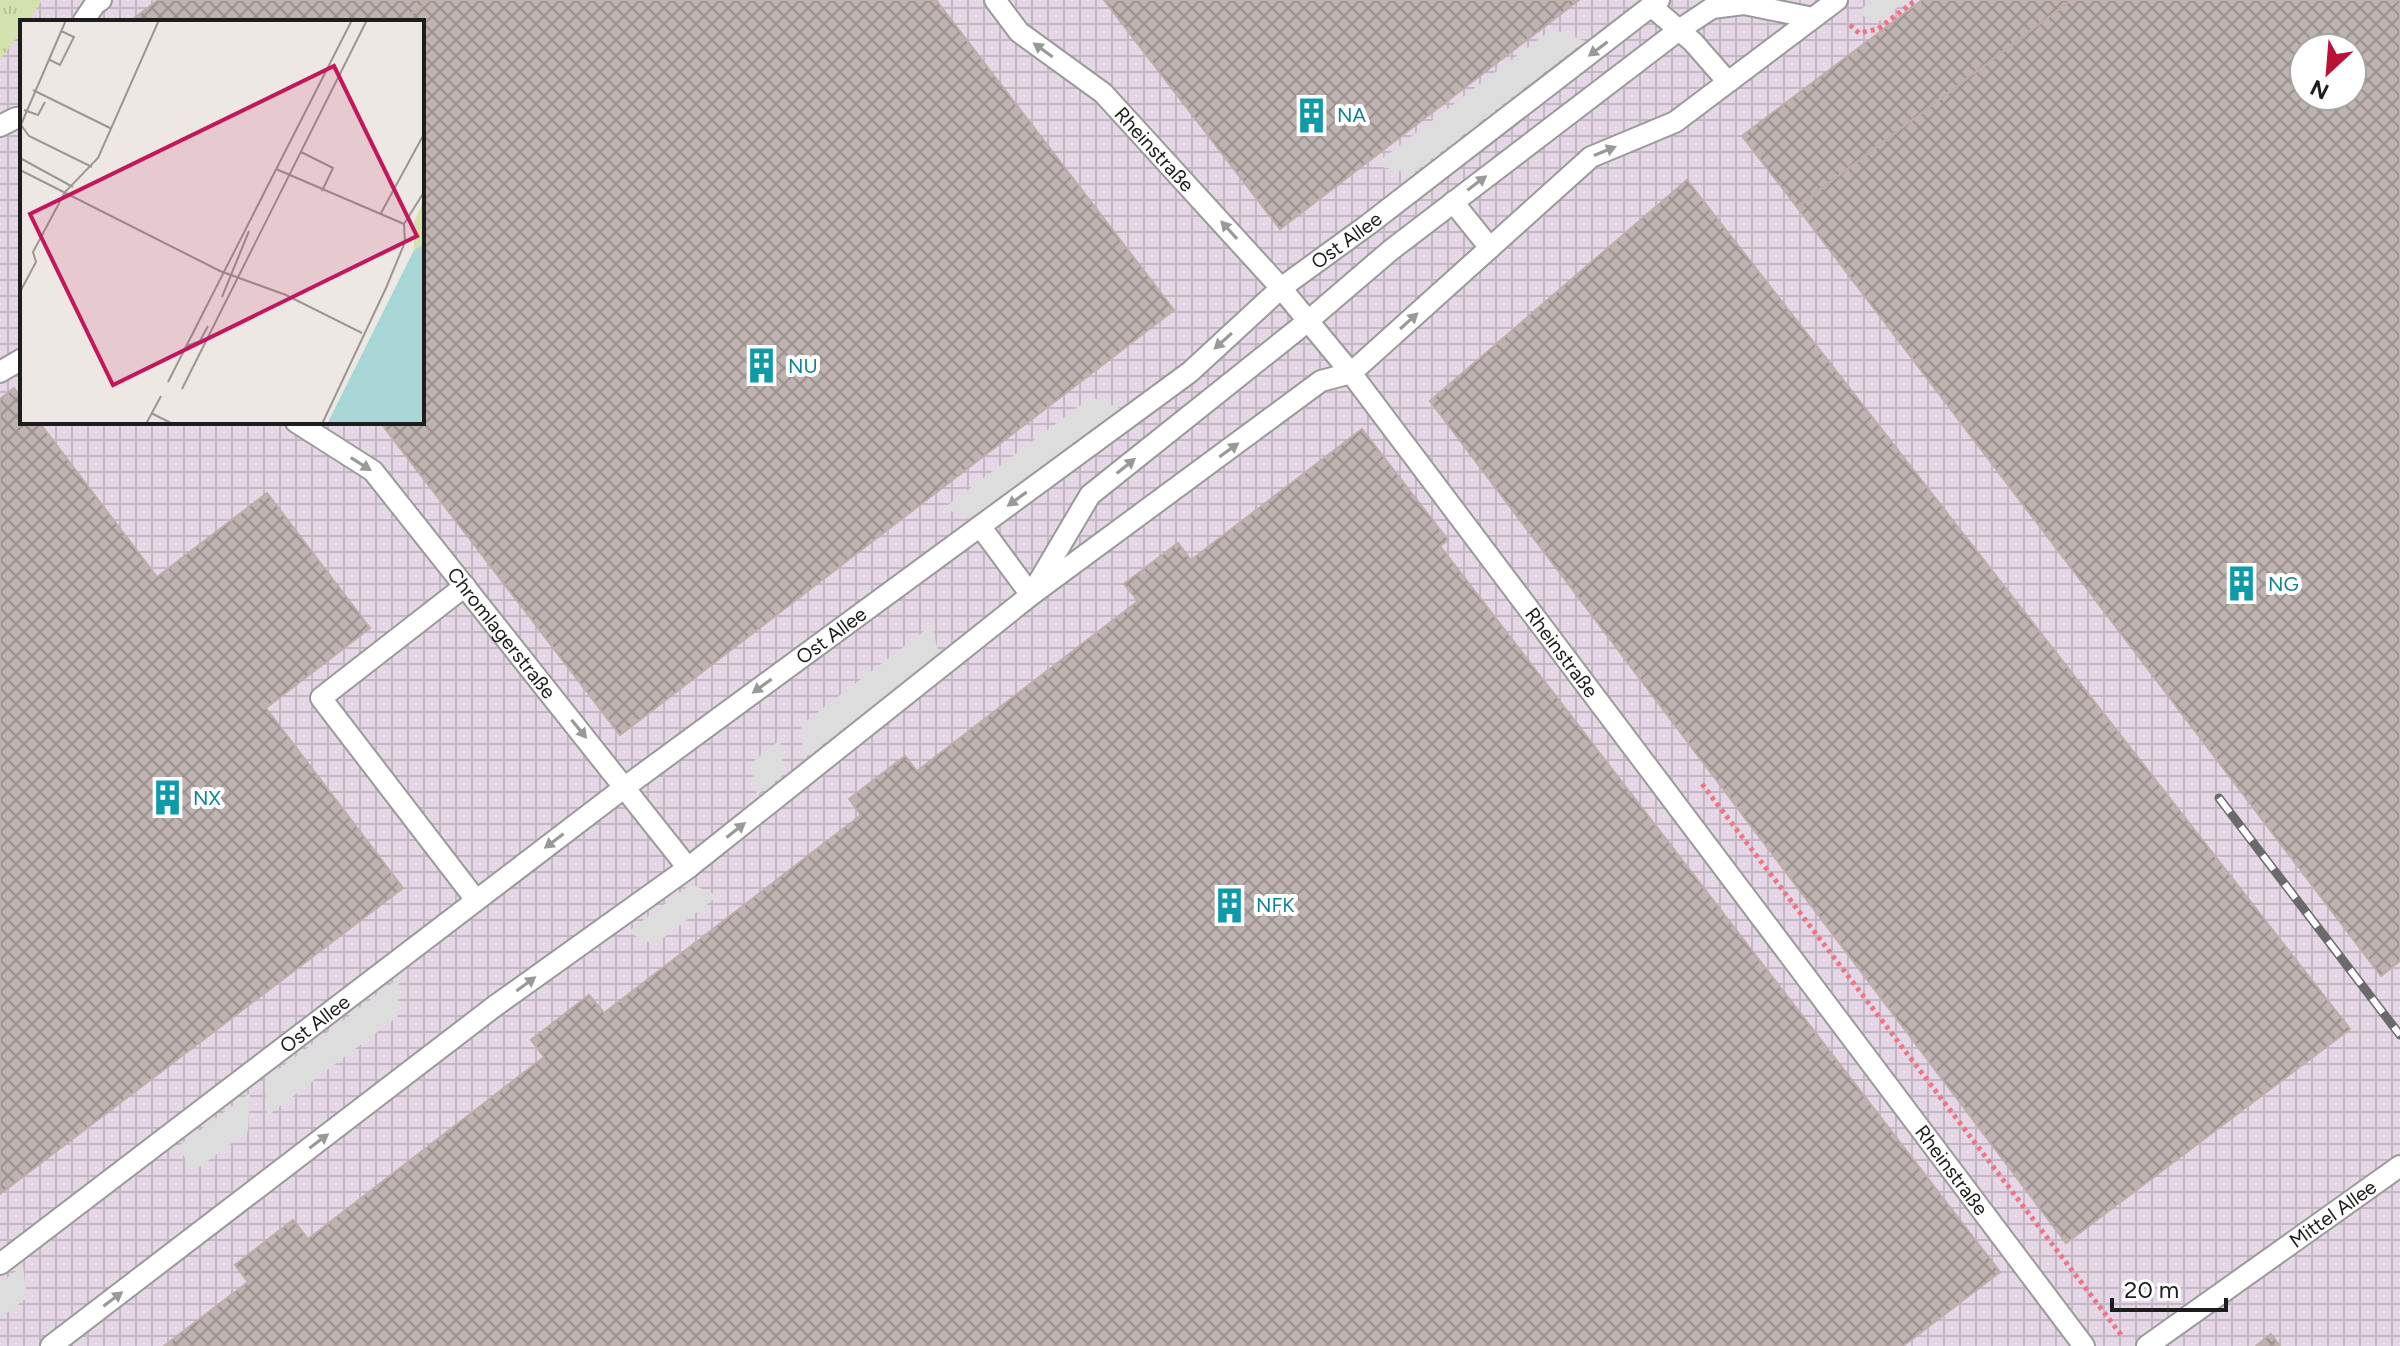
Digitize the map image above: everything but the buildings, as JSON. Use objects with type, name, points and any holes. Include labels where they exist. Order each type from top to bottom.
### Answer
[{"type":"lane","points":[[85,20],[101,0]]},
{"type":"lane","name":"Rheinstraße","points":[[995,0],[1019,32],[1103,93],[1281,288],[1351,373],[2084,1346]]},
{"type":"lane","points":[[1655,3],[1728,82]]},
{"type":"lane","name":"Ost Allee","points":[[0,1264],[625,787],[1190,372],[1281,288],[1369,224],[1655,3]]},
{"type":"lane","points":[[1031,595],[1090,495],[1308,321],[1391,250],[1679,30],[1712,8],[1744,4],[1826,8]]},
{"type":"lane","points":[[51,1346],[495,1006],[688,868],[1031,595],[1321,381],[1351,373],[1591,157],[1675,122],[1826,8]]},
{"type":"lane","points":[[0,126],[20,118]]},
{"type":"lane","points":[[1453,202],[1490,248]]},
{"type":"lane","points":[[0,372],[20,360]]},
{"type":"lane","name":"Chromlagerstraße","points":[[299,424],[373,471],[688,868]]},
{"type":"lane","points":[[980,526],[1031,595]]},
{"type":"lane","points":[[465,586],[321,698],[476,900]]},
{"type":"lane","name":"Mittel Allee","points":[[2147,1346],[2400,1166]]},
{"type":"path","points":[[1826,8],[1859,33],[1878,29],[1916,0]]},
{"type":"path","points":[[1699,781],[2130,1346]]},
{"type":"shaded area","points":[[0,0],[2400,0],[2400,1346],[0,1346]]},
{"type":"shaded area","points":[[1873,0],[1907,0],[1878,22],[1856,13]]},
{"type":"shaded area","points":[[1552,29],[1585,41],[1412,174],[1382,167],[1378,162]]},
{"type":"shaded area","points":[[1091,397],[1122,409],[974,521],[944,508]]},
{"type":"shaded area","points":[[932,625],[939,656],[803,759],[801,725]]},
{"type":"shaded area","points":[[780,740],[784,774],[757,795],[751,763]]},
{"type":"shaded area","points":[[691,884],[718,896],[654,945],[628,932]]},
{"type":"shaded area","points":[[399,978],[398,1016],[267,1116],[265,1080]]},
{"type":"shaded area","points":[[250,1093],[248,1131],[190,1174],[180,1145]]},
{"type":"shaded area","points":[[23,1266],[27,1298],[0,1318],[0,1283]]},
{"type":"green space","points":[[0,0],[42,0],[29,20],[20,20],[20,33],[0,60]]},
{"type":"railway","points":[[2219,798],[2400,1035]]},
{"type":"place","name":"NA","points":[[1311,115]]},
{"type":"place","name":"NU","points":[[762,366]]},
{"type":"place","name":"NG","points":[[2242,584]]},
{"type":"place","name":"NX","points":[[167,798]]},
{"type":"place","name":"NFK","points":[[1230,905]]}]
